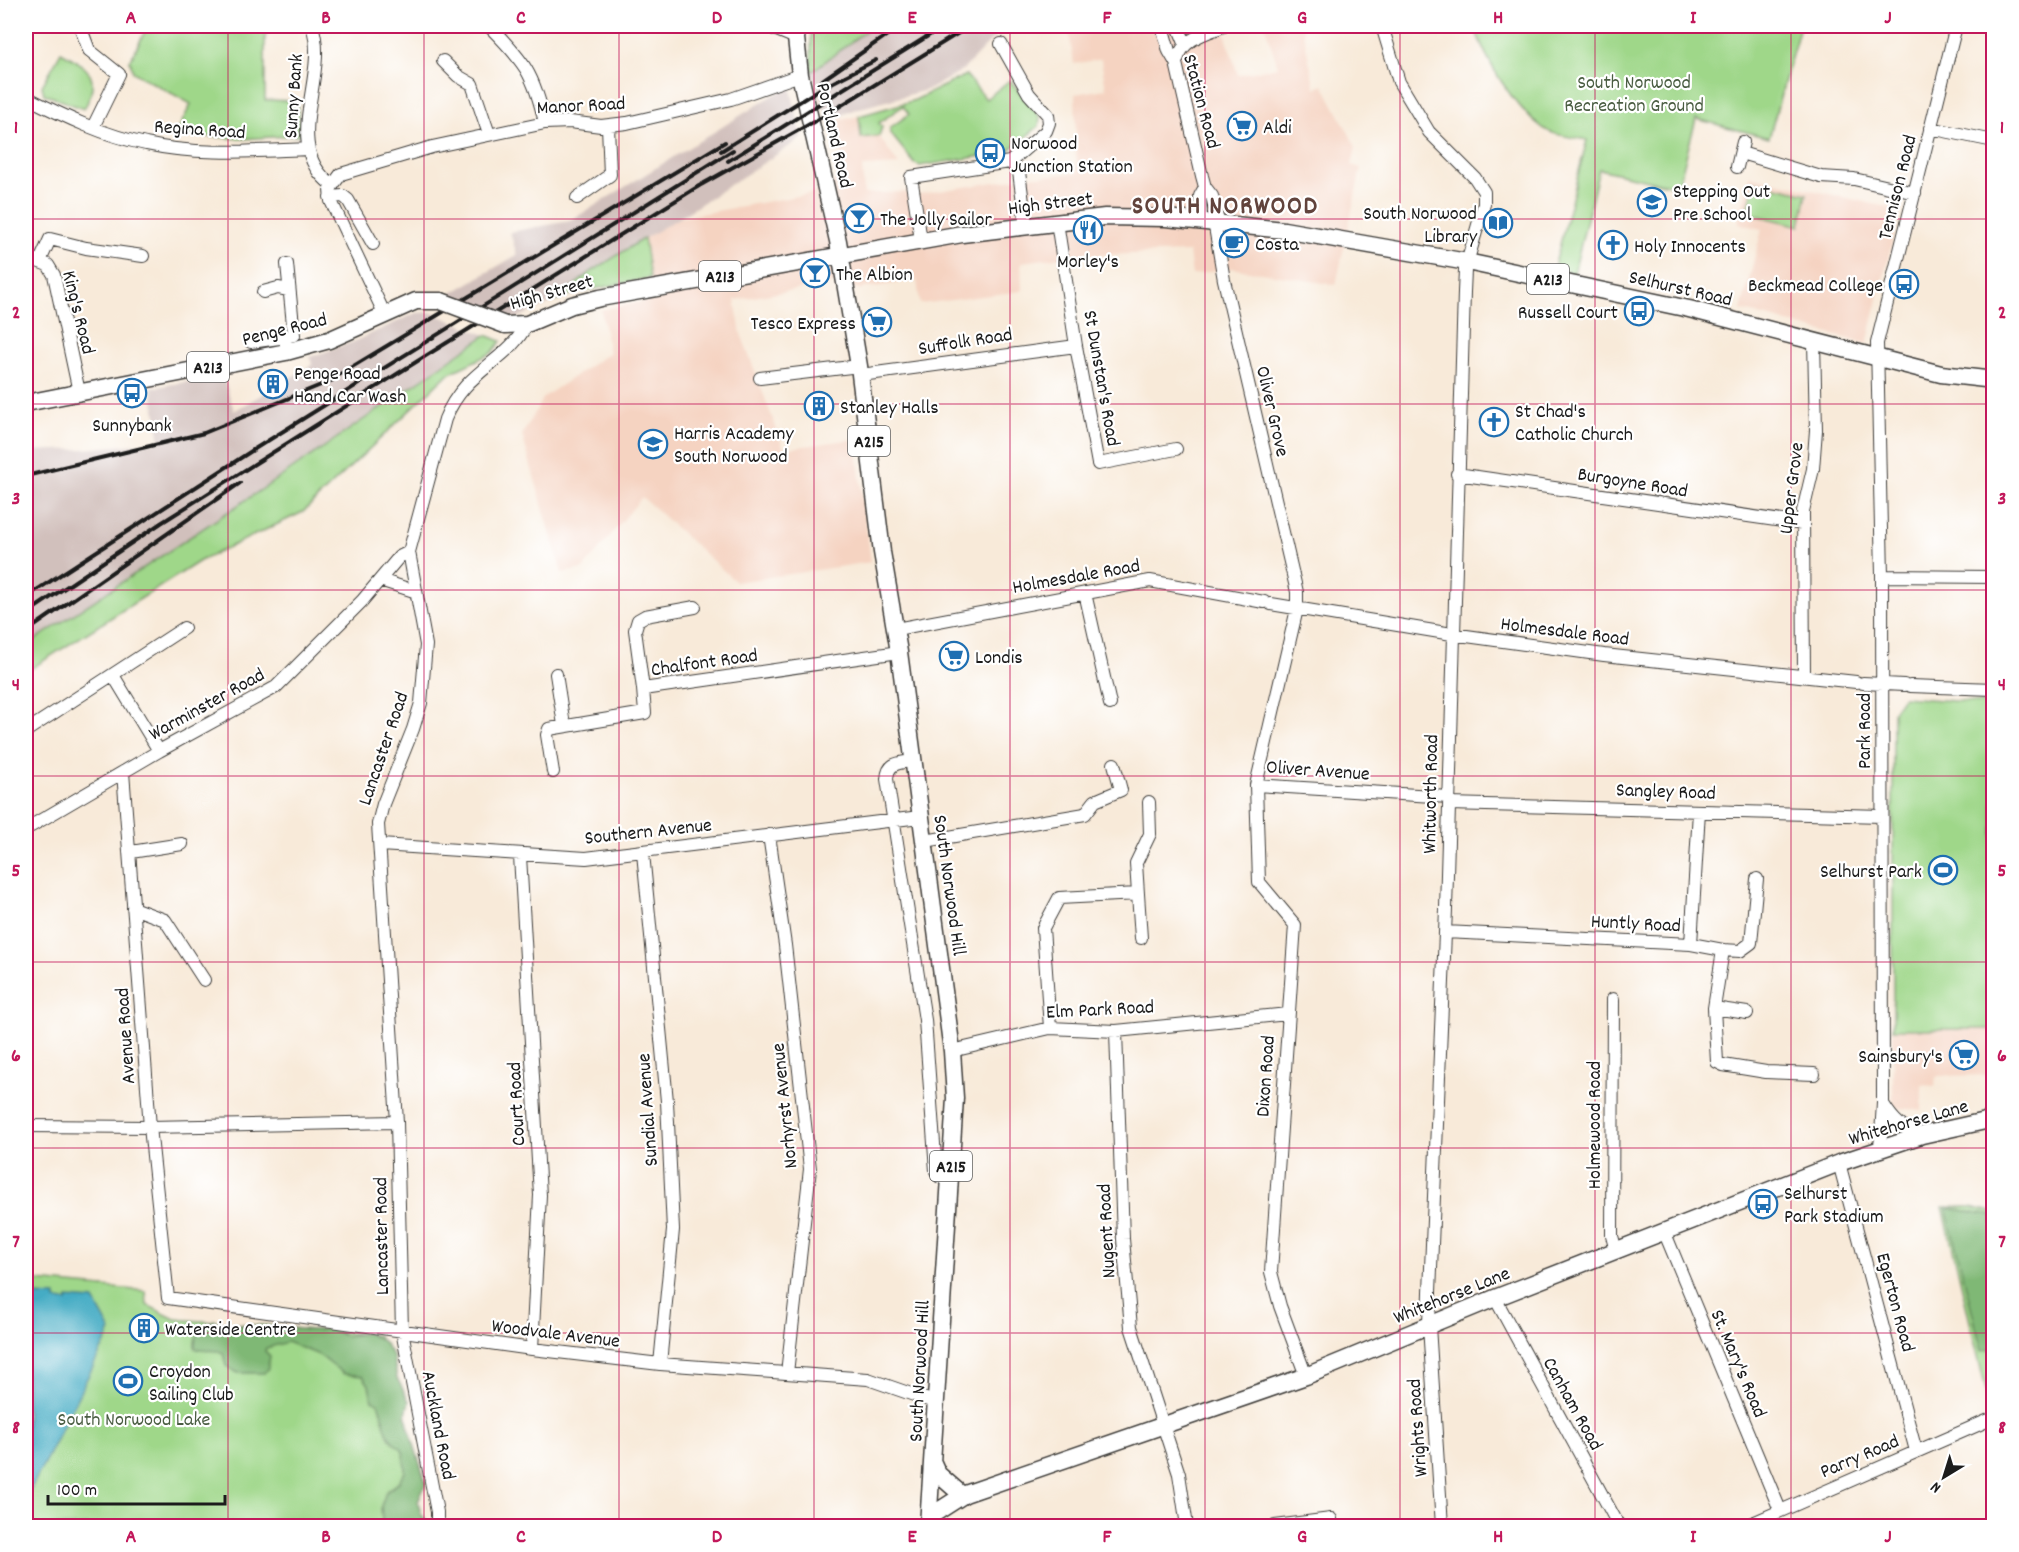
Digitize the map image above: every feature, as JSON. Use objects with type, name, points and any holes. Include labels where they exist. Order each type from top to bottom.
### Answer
[{"type":"main road","name":"Portland Road","points":[[797,32],[800,75],[841,254]]},
{"type":"main road","name":"High Street","points":[[505,325],[527,324],[572,305],[600,298],[921,240],[1026,225],[1105,217],[1211,221]]},
{"type":"main road","name":"Selhurst Road","points":[[1211,221],[1359,242],[1467,262],[1689,309],[1941,374],[1994,380]]},
{"type":"main road","name":"South Norwood Hill","points":[[841,254],[860,370],[882,552],[896,629],[952,1051],[955,1098],[928,1522]]},
{"type":"main road","name":"Penge Road","points":[[26,403],[286,345],[329,340],[416,301],[441,301],[505,325]]},
{"type":"main road","name":"Whitehorse Lane","points":[[928,1522],[962,1495],[1306,1376],[1495,1298],[1839,1163],[1922,1134],[1994,1119]]},
{"type":"main road","points":[[933,1462],[938,1474],[962,1495]]},
{"type":"street","points":[[80,26],[89,50],[119,74],[93,127]]},
{"type":"street","name":"Sunny Bank","points":[[312,26],[315,48],[307,128],[308,149],[317,170],[331,191],[385,315]]},
{"type":"street","points":[[489,26],[526,67],[537,89],[545,123]]},
{"type":"street","points":[[766,26],[797,32]]},
{"type":"street","name":"Station Road","points":[[1162,26],[1169,51],[1176,63],[1205,187],[1200,196],[1211,221]]},
{"type":"street","name":"Station Road","points":[[1178,26],[1185,43]]},
{"type":"street","points":[[1176,63],[1179,51],[1185,43],[1224,26]]},
{"type":"street","name":"Whitworth Road","points":[[1382,26],[1399,82],[1429,132],[1474,178],[1484,192],[1484,204],[1467,262],[1457,474],[1445,932],[1429,1326]]},
{"type":"street","name":"Tennison Road","points":[[1878,358],[1877,343],[1956,26]]},
{"type":"street","points":[[921,240],[911,177],[1010,162],[1046,131],[1049,123],[1048,115],[1029,93],[1001,44]]},
{"type":"street","points":[[443,61],[472,84],[489,134]]},
{"type":"street","name":"Manor Road","points":[[331,191],[339,175],[350,170],[489,134],[545,123],[608,126],[718,103],[800,75]]},
{"type":"street","name":"Regina Road","points":[[26,97],[93,127],[133,141],[172,149],[236,151],[308,149]]},
{"type":"street","points":[[577,198],[610,175],[608,126]]},
{"type":"street","points":[[1930,128],[1994,141]]},
{"type":"street","points":[[1737,167],[1742,147],[1821,177],[1854,180],[1915,193]]},
{"type":"street","points":[[1010,162],[1019,172],[1026,225]]},
{"type":"street","name":"Sunny Bank","points":[[331,191],[348,200],[373,244]]},
{"type":"street","name":"Oliver Grove","points":[[1211,221],[1297,592],[1297,609]]},
{"type":"street","name":"St Dunstan's Road","points":[[1057,222],[1076,346],[1098,464],[1176,449]]},
{"type":"street","points":[[40,261],[50,239],[80,247],[143,256]]},
{"type":"street","name":"King's Road","points":[[26,257],[48,265],[54,275],[79,392]]},
{"type":"street","points":[[251,342],[286,345],[294,335],[288,264]]},
{"type":"street","points":[[263,292],[278,288],[289,290]]},
{"type":"street","name":"Lancaster Road","points":[[402,1331],[397,1122],[379,814],[413,729],[423,688],[426,645],[414,591],[409,552],[451,406],[467,382],[519,339],[527,324]]},
{"type":"street","name":"Upper Grove","points":[[1804,676],[1803,525],[1804,504],[1813,469],[1816,430],[1814,341]]},
{"type":"street","name":"Suffolk Road","points":[[760,378],[860,370],[1076,346]]},
{"type":"street","name":"Park Road","points":[[1878,358],[1882,576],[1883,1103],[1880,1150]]},
{"type":"street","name":"Burgoyne Road","points":[[1457,474],[1803,525]]},
{"type":"street","name":"Warminster Road","points":[[26,829],[159,751],[276,687],[380,580],[399,557],[409,552]]},
{"type":"street","points":[[1882,576],[1994,577]]},
{"type":"street","points":[[380,580],[414,591]]},
{"type":"street","name":"Holmesdale Road","points":[[896,629],[1159,581],[1297,609],[1604,655],[1882,685],[1994,689]]},
{"type":"street","points":[[1085,593],[1110,704]]},
{"type":"street","points":[[643,689],[635,630],[638,620],[645,616],[695,607]]},
{"type":"street","name":"Oliver Avenue","points":[[1297,609],[1256,786],[1449,800]]},
{"type":"street","points":[[26,731],[184,628]]},
{"type":"street","name":"Chalfont Road","points":[[564,725],[645,713],[643,689],[899,652]]},
{"type":"street","points":[[553,772],[547,735],[549,729],[564,725],[556,674]]},
{"type":"street","points":[[113,675],[159,751]]},
{"type":"street","points":[[913,761],[893,764],[888,772],[925,1020],[936,1171],[939,1177],[950,1180]]},
{"type":"street","points":[[925,841],[1085,814],[1095,801],[1121,789],[1114,764]]},
{"type":"street","name":"Avenue Road","points":[[123,772],[150,1128],[168,1298]]},
{"type":"street","name":"Dixon Road","points":[[1256,786],[1258,882],[1295,925],[1271,1272],[1279,1304],[1306,1376]]},
{"type":"street","name":"Sangley Road","points":[[1449,800],[1882,816]]},
{"type":"street","points":[[1141,938],[1136,864],[1150,834],[1149,802]]},
{"type":"street","name":"Huntly Road","points":[[1445,932],[1691,944],[1699,811]]},
{"type":"street","name":"Southern Avenue","points":[[380,845],[520,856],[586,858],[643,853],[920,817]]},
{"type":"street","name":"Norhyrst Avenue","points":[[769,835],[785,945],[810,1169],[787,1373]]},
{"type":"street","points":[[130,852],[182,844]]},
{"type":"street","name":"Sundial Avenue","points":[[643,853],[667,1101],[673,1230],[660,1364]]},
{"type":"street","name":"Court Road","points":[[520,856],[540,1195],[532,1349]]},
{"type":"street","points":[[1691,944],[1724,951],[1740,951],[1751,943],[1757,879]]},
{"type":"street","points":[[1050,1028],[1043,928],[1059,898],[1138,894]]},
{"type":"street","points":[[133,908],[165,920],[204,980]]},
{"type":"street","points":[[1724,951],[1714,1008],[1717,1062],[1766,1072],[1814,1074]]},
{"type":"street","name":"Holmewood Road","points":[[1613,999],[1612,1236],[1616,1251]]},
{"type":"street","points":[[1714,1008],[1746,1012]]},
{"type":"street","name":"Elm Park Road","points":[[952,1051],[1050,1028],[1116,1031],[1288,1014]]},
{"type":"street","name":"Nugent Road","points":[[1116,1031],[1123,1239],[1131,1327],[1179,1474],[1186,1527]]},
{"type":"street","points":[[1883,1103],[1893,1121],[1905,1129],[1922,1134]]},
{"type":"street","points":[[26,1126],[150,1128],[397,1122]]},
{"type":"street","name":"Egerton Road","points":[[1839,1163],[1916,1451]]},
{"type":"street","name":"St. Mary's Road","points":[[1664,1231],[1780,1510]]},
{"type":"street","name":"Woodvale Avenue","points":[[168,1298],[532,1349],[660,1364],[868,1379],[937,1403]]},
{"type":"street","name":"Canham Road","points":[[1495,1298],[1619,1527]]},
{"type":"street","name":"Wrights Road","points":[[1429,1326],[1442,1527]]},
{"type":"street","name":"Auckland Road","points":[[402,1331],[437,1512],[437,1527]]},
{"type":"street","name":"Parry Road","points":[[1746,1527],[1780,1510],[1989,1420]]},
{"type":"street","points":[[1275,1527],[1331,1519],[1330,1526]]},
{"type":"shaded area","points":[[872,26],[1005,26],[963,70],[930,89],[853,110],[829,121],[811,72]]},
{"type":"shaded area","points":[[1068,26],[1223,26],[1238,75],[1278,67],[1265,26],[1302,26],[1315,89],[1323,84],[1356,147],[1352,165],[1361,168],[1336,285],[1231,268],[1192,275],[1189,252],[1070,256],[1021,262],[1022,291],[920,304],[917,280],[860,289],[837,283],[735,300],[741,334],[784,449],[855,439],[871,562],[736,582],[642,497],[583,569],[562,573],[522,435],[544,397],[609,353],[601,310],[663,298],[650,278],[644,238],[679,218],[814,193],[843,176],[836,121],[859,116],[861,138],[879,136],[899,165],[862,167],[864,194],[901,192],[920,194],[1027,177],[1077,173],[1075,94],[1106,89],[1101,59],[1074,64]]},
{"type":"shaded area","points":[[790,85],[802,138],[679,218],[616,255],[555,301],[515,319],[450,294],[517,255],[510,232],[570,221]]},
{"type":"shaded area","points":[[1750,176],[1900,210],[1867,344],[1741,310],[1762,229],[1738,223]]},
{"type":"shaded area","points":[[430,312],[486,335],[285,474],[26,646],[26,451],[84,449],[160,442],[152,388],[223,375],[234,411],[312,365],[310,357],[353,342],[416,313]]},
{"type":"shaded area","points":[[1893,1029],[1993,1029],[1993,1075],[1936,1076],[1935,1086],[1922,1085],[1922,1111],[1893,1107]]},
{"type":"green space","points":[[134,26],[229,26],[237,30],[241,26],[277,26],[265,35],[265,100],[297,101],[301,135],[243,139],[176,134],[191,104],[133,72],[130,61],[145,31]]},
{"type":"green space","points":[[811,26],[872,26],[811,72]]},
{"type":"green space","name":"South Norwood Recreation Ground","points":[[1474,26],[1800,26],[1769,138],[1696,119],[1678,187],[1599,169],[1574,273],[1554,268],[1587,140],[1552,133],[1531,118],[1501,82]]},
{"type":"green space","points":[[61,52],[79,63],[90,74],[92,89],[84,109],[44,94],[42,86]]},
{"type":"green space","points":[[966,75],[986,99],[1010,80],[1040,117],[1039,126],[1007,152],[920,166],[915,164],[890,133],[890,128],[909,114],[903,106],[879,123],[882,127],[879,136],[861,138],[859,116],[915,100]]},
{"type":"green space","points":[[1755,182],[1807,194],[1800,226],[1747,213]]},
{"type":"green space","points":[[644,238],[650,278],[574,293],[555,301],[591,272]]},
{"type":"green space","points":[[486,335],[501,341],[492,353],[448,374],[303,512],[200,561],[26,672],[26,646],[285,474]]},
{"type":"green space","name":"Selhurst Park","points":[[1903,697],[1993,704],[1993,1029],[1893,1029],[1893,711]]},
{"type":"green space","points":[[1943,1207],[1972,1207],[1993,1212],[1993,1420]]},
{"type":"green space","points":[[1946,1208],[1993,1215],[1993,1349],[1982,1351]]},
{"type":"green space","name":"South Norwood Lake","points":[[26,1280],[146,1291],[147,1305],[175,1319],[378,1335],[421,1526],[26,1526]]},
{"type":"green space","points":[[214,1320],[229,1326],[265,1325],[309,1330],[331,1329],[345,1336],[367,1333],[383,1341],[393,1356],[397,1378],[409,1401],[406,1414],[408,1425],[426,1483],[418,1502],[421,1514],[430,1525],[376,1526],[382,1521],[381,1506],[386,1492],[398,1483],[405,1472],[404,1454],[388,1434],[378,1403],[372,1400],[369,1385],[363,1376],[344,1374],[319,1355],[287,1342],[266,1348],[265,1351],[270,1356],[268,1368],[264,1373],[238,1373],[226,1366],[223,1353],[195,1348],[197,1334]]},
{"type":"water","name":"South Norwood Lake","points":[[26,1295],[56,1296],[56,1300],[67,1301],[68,1298],[94,1300],[111,1331],[26,1499]]},
{"type":"railway","points":[[821,81],[900,26]]},
{"type":"railway","points":[[728,161],[944,26]]},
{"type":"railway","points":[[26,614],[161,523],[424,357],[699,186],[824,116],[970,26]]},
{"type":"railway","points":[[721,151],[820,89],[876,60]]},
{"type":"railway","points":[[327,382],[725,142]]},
{"type":"railway","points":[[26,597],[253,450],[733,150]]},
{"type":"railway","points":[[26,476],[204,433],[333,380]]},
{"type":"railway","points":[[26,632],[240,483]]},
{"type":"place","name":"Aldi","points":[[1242,126]]},
{"type":"place","name":"Norwood Junction Station","points":[[990,153]]},
{"type":"place","name":"Stepping Out Pre School","points":[[1652,202]]},
{"type":"place","name":"The Jolly Sailor","points":[[859,218]]},
{"type":"place","name":"South Norwood Library","points":[[1498,223]]},
{"type":"place","name":"Morley's","points":[[1088,230]]},
{"type":"place","name":"Costa","points":[[1234,243]]},
{"type":"place","name":"Holy Innocents","points":[[1613,245]]},
{"type":"place","name":"The Albion","points":[[815,273]]},
{"type":"place","name":"Beckmead College","points":[[1904,284]]},
{"type":"place","name":"Russell Court","points":[[1639,311]]},
{"type":"place","name":"Tesco Express","points":[[877,322]]},
{"type":"place","name":"Penge Road Hand Car Wash","points":[[273,384]]},
{"type":"place","name":"Sunnybank","points":[[132,393]]},
{"type":"place","name":"Stanley Halls","points":[[819,406]]},
{"type":"place","name":"St Chad's Catholic Church","points":[[1494,422]]},
{"type":"place","name":"Harris Academy South Norwood","points":[[653,444]]},
{"type":"place","name":"Londis","points":[[954,656]]},
{"type":"place","name":"Selhurst Park","points":[[1943,870]]},
{"type":"place","name":"Sainsbury's","points":[[1964,1055]]},
{"type":"place","name":"Selhurst Park Stadium","points":[[1763,1204]]},
{"type":"place","name":"Waterside Centre","points":[[144,1328]]},
{"type":"place","name":"Croydon Sailing Club","points":[[128,1381]]},
{"type":"district","name":"SOUTH NORWOOD","points":[[1225,204]]}]
